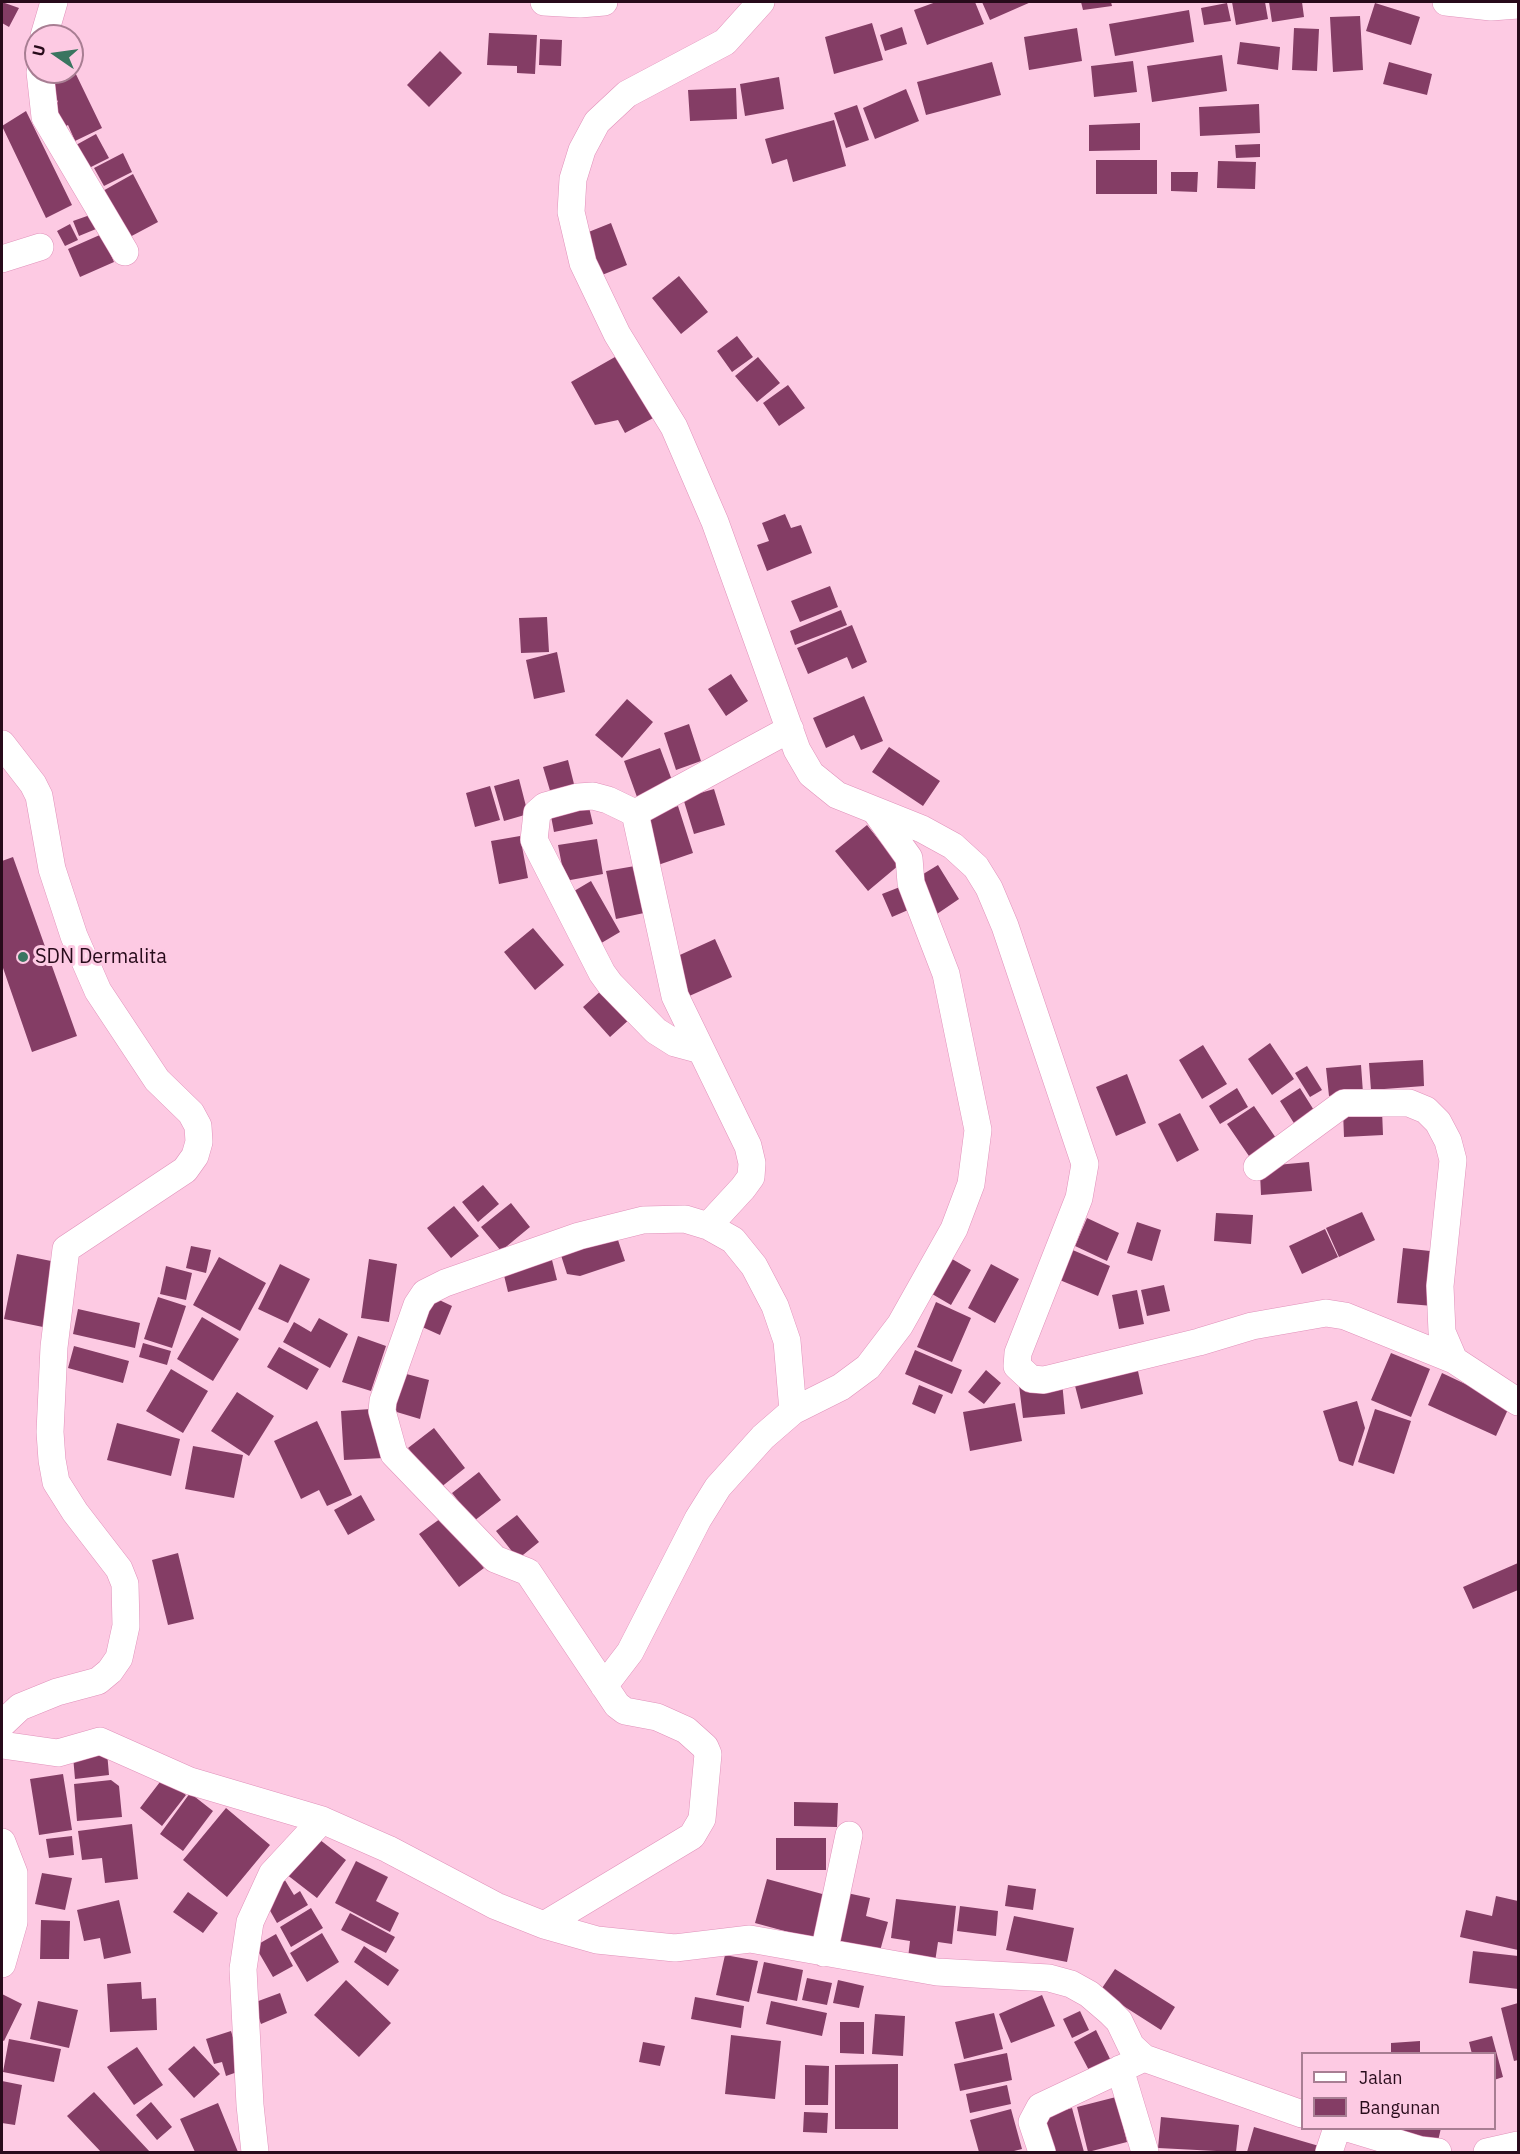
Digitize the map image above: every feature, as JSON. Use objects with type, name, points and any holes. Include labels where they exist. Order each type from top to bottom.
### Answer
[{"type":"street","points":[[48,24],[54,2]]},
{"type":"street","points":[[544,2],[580,4],[604,2]]},
{"type":"street","points":[[761,2],[725,42],[627,94],[597,122],[582,150],[573,179],[571,212],[583,263],[617,334],[674,427],[715,522],[797,750],[811,774],[837,795],[922,829],[953,846],[976,867],[985,881],[1005,926],[1085,1164],[1079,1198],[1018,1353],[1017,1366],[1031,1379],[1044,1380],[1199,1342],[1252,1326],[1326,1313],[1345,1316],[1454,1360],[1518,1402]]},
{"type":"street","points":[[1446,2],[1491,7],[1518,5]]},
{"type":"street","points":[[41,84],[45,117],[125,252]]},
{"type":"street","points":[[2,259],[40,246]]},
{"type":"street","points":[[635,813],[790,729]]},
{"type":"street","points":[[2,744],[33,784],[39,796],[52,869],[75,936],[98,991],[157,1080],[190,1113],[198,1126],[199,1142],[195,1156],[185,1170],[66,1249],[54,1347],[50,1431],[52,1460],[56,1482],[75,1512],[119,1569],[127,1599],[126,1626],[119,1658],[110,1671],[98,1681],[57,1692],[20,1707],[2,1724]]},
{"type":"street","points":[[635,813],[593,796],[567,800],[545,806],[537,813],[534,840],[602,973],[610,984],[656,1031],[675,1043],[701,1050]]},
{"type":"street","points":[[604,1686],[630,1652],[698,1519],[718,1487],[763,1437],[793,1411],[841,1387],[868,1367],[900,1324],[954,1229],[971,1184],[978,1130],[946,974],[911,883],[909,858],[876,812]]},
{"type":"street","points":[[635,813],[675,996],[748,1146],[752,1163],[751,1177],[708,1226]]},
{"type":"street","points":[[1257,1167],[1344,1103],[1409,1103],[1426,1110],[1438,1122],[1448,1140],[1453,1160],[1440,1286],[1442,1332],[1454,1360]]},
{"type":"street","points":[[544,1925],[684,1842],[699,1828],[710,1761],[705,1747],[686,1730],[657,1717],[626,1711],[617,1705],[528,1572],[495,1558],[401,1465],[390,1445],[382,1411],[383,1401],[417,1305],[425,1293],[468,1274],[548,1246],[643,1220],[685,1219],[708,1226],[732,1240],[754,1266],[775,1306],[788,1341],[793,1411]]},
{"type":"street","points":[[2,1745],[58,1753],[100,1741],[190,1781],[322,1820],[388,1849],[496,1906],[544,1925],[608,1942],[675,1948],[750,1939],[937,1972],[1049,1978],[1071,1984],[1089,1994],[1119,2021],[1131,2046],[1144,2058],[1301,2114]]},
{"type":"street","points":[[255,2152],[250,2105],[243,1969],[250,1922],[272,1874],[322,1820]]},
{"type":"street","points":[[824,1953],[849,1835]]},
{"type":"street","points":[[2,1842],[14,1873],[14,1922],[2,1964]]},
{"type":"street","points":[[1042,2152],[1032,2122],[1040,2107],[1144,2058]]},
{"type":"street","points":[[1120,2069],[1144,2152]]},
{"type":"street","points":[[1329,2152],[1336,2130]]},
{"type":"street","points":[[1355,2130],[1420,2150],[1438,2152]]},
{"type":"street","points":[[1487,2152],[1518,2145]]},
{"type":"building","points":[[2,2],[19,8],[9,27],[2,23]]},
{"type":"building","points":[[936,2],[975,2],[984,24],[927,45],[914,10]]},
{"type":"building","points":[[982,2],[1031,2],[990,20]]},
{"type":"building","points":[[1081,2],[1111,2],[1112,6],[1083,10]]},
{"type":"building","points":[[1232,2],[1265,2],[1268,19],[1236,25]]},
{"type":"building","points":[[1269,2],[1302,2],[1304,17],[1272,22]]},
{"type":"building","points":[[1227,3],[1231,21],[1204,25],[1201,8]]},
{"type":"building","points":[[1375,3],[1420,17],[1411,45],[1366,31]]},
{"type":"building","points":[[1189,10],[1194,42],[1115,56],[1109,24]]},
{"type":"building","points":[[1360,16],[1363,70],[1333,72],[1330,17]]},
{"type":"building","points":[[872,23],[883,60],[834,74],[825,37]]},
{"type":"building","points":[[902,27],[907,44],[885,51],[880,35]]},
{"type":"building","points":[[1077,28],[1082,61],[1029,70],[1024,37]]},
{"type":"building","points":[[1294,28],[1319,29],[1317,71],[1292,70]]},
{"type":"building","points":[[489,33],[537,35],[535,74],[517,73],[517,66],[487,65]]},
{"type":"building","points":[[540,39],[562,40],[561,66],[539,65]]},
{"type":"building","points":[[1240,42],[1280,47],[1278,70],[1237,64]]},
{"type":"building","points":[[440,51],[462,73],[429,107],[407,85]]},
{"type":"building","points":[[1222,55],[1227,91],[1152,102],[1147,66]]},
{"type":"building","points":[[1133,61],[1137,92],[1094,97],[1091,66]]},
{"type":"building","points":[[992,62],[1001,95],[926,115],[917,82]]},
{"type":"building","points":[[1389,62],[1432,74],[1427,95],[1383,84]]},
{"type":"building","points":[[779,77],[784,109],[745,116],[740,84]]},
{"type":"building","points":[[49,84],[81,84],[102,128],[75,141],[68,125],[59,130],[48,107],[58,102]]},
{"type":"building","points":[[736,88],[737,119],[690,121],[688,90]]},
{"type":"building","points":[[906,89],[919,121],[875,139],[863,108]]},
{"type":"building","points":[[1259,104],[1260,133],[1200,136],[1199,107]]},
{"type":"building","points":[[857,105],[869,140],[846,148],[834,113]]},
{"type":"building","points":[[26,111],[72,205],[46,218],[2,126]]},
{"type":"building","points":[[834,120],[846,166],[793,182],[787,159],[772,164],[765,139]]},
{"type":"building","points":[[1140,123],[1140,150],[1089,151],[1089,125]]},
{"type":"building","points":[[96,134],[109,158],[89,168],[76,145]]},
{"type":"building","points":[[1260,144],[1260,157],[1236,158],[1235,145]]},
{"type":"building","points":[[123,153],[132,172],[104,186],[94,168]]},
{"type":"building","points":[[1096,160],[1157,160],[1157,194],[1096,194]]},
{"type":"building","points":[[1218,161],[1256,162],[1255,189],[1217,188]]},
{"type":"building","points":[[1171,172],[1198,172],[1197,192],[1171,191]]},
{"type":"building","points":[[133,174],[158,222],[126,239],[101,192]]},
{"type":"building","points":[[90,215],[96,229],[79,236],[73,221]]},
{"type":"building","points":[[611,223],[627,265],[597,277],[581,235]]},
{"type":"building","points":[[70,224],[78,240],[65,246],[57,231]]},
{"type":"building","points":[[102,234],[114,262],[80,277],[68,249]]},
{"type":"building","points":[[679,276],[708,312],[681,334],[652,298]]},
{"type":"building","points":[[737,336],[753,357],[732,372],[717,351]]},
{"type":"building","points":[[622,353],[657,416],[625,433],[618,420],[595,425],[571,382]]},
{"type":"building","points":[[758,357],[780,383],[757,402],[735,376]]},
{"type":"building","points":[[788,385],[805,408],[779,426],[763,403]]},
{"type":"building","points":[[785,514],[791,528],[801,525],[812,553],[767,571],[757,545],[769,541],[762,523]]},
{"type":"building","points":[[830,586],[838,607],[800,622],[791,601]]},
{"type":"building","points":[[841,610],[847,625],[795,645],[790,631]]},
{"type":"building","points":[[547,617],[549,652],[521,653],[519,618]]},
{"type":"building","points":[[852,625],[867,662],[852,669],[847,657],[808,674],[797,648]]},
{"type":"building","points":[[557,652],[565,692],[534,699],[526,660]]},
{"type":"building","points":[[731,674],[748,701],[726,716],[708,689]]},
{"type":"building","points":[[864,696],[883,741],[861,750],[854,735],[826,748],[813,718]]},
{"type":"building","points":[[627,699],[653,722],[622,758],[595,735]]},
{"type":"building","points":[[689,724],[701,761],[676,770],[664,733]]},
{"type":"building","points":[[889,747],[940,781],[923,806],[872,772]]},
{"type":"building","points":[[660,748],[673,783],[637,797],[624,761]]},
{"type":"building","points":[[568,760],[575,788],[551,794],[543,767]]},
{"type":"building","points":[[519,779],[528,814],[504,821],[494,786]]},
{"type":"building","points":[[490,786],[500,820],[475,827],[466,793]]},
{"type":"building","points":[[714,789],[725,825],[694,834],[683,798]]},
{"type":"building","points":[[588,803],[593,824],[554,832],[550,811]]},
{"type":"building","points":[[678,806],[693,853],[658,865],[643,817]]},
{"type":"building","points":[[867,825],[899,865],[868,891],[835,851]]},
{"type":"building","points":[[520,836],[528,878],[499,884],[491,841]]},
{"type":"building","points":[[597,839],[603,874],[565,881],[558,845]]},
{"type":"building","points":[[13,857],[77,1036],[32,1052],[2,965],[2,861]]},
{"type":"building","points":[[938,865],[959,899],[934,916],[915,879]]},
{"type":"building","points":[[635,866],[644,913],[616,919],[606,871]]},
{"type":"building","points":[[591,881],[620,932],[598,945],[569,894]]},
{"type":"building","points":[[905,885],[915,907],[892,917],[882,894]]},
{"type":"building","points":[[533,928],[564,965],[535,990],[504,952]]},
{"type":"building","points":[[715,939],[732,977],[687,997],[671,959]]},
{"type":"building","points":[[604,988],[631,1018],[610,1037],[583,1007]]},
{"type":"building","points":[[1270,1043],[1294,1079],[1272,1095],[1248,1059]]},
{"type":"building","points":[[1203,1045],[1227,1084],[1202,1099],[1179,1060]]},
{"type":"building","points":[[1423,1060],[1424,1086],[1371,1090],[1369,1063]]},
{"type":"building","points":[[1361,1065],[1363,1093],[1329,1096],[1326,1068]]},
{"type":"building","points":[[1307,1066],[1322,1090],[1310,1097],[1295,1073]]},
{"type":"building","points":[[1127,1074],[1146,1123],[1116,1136],[1096,1087]]},
{"type":"building","points":[[1237,1088],[1248,1107],[1220,1124],[1209,1106]]},
{"type":"building","points":[[1300,1088],[1317,1115],[1297,1128],[1280,1101]]},
{"type":"building","points":[[1254,1106],[1278,1141],[1251,1159],[1227,1124]]},
{"type":"building","points":[[1382,1110],[1383,1135],[1344,1137],[1343,1111]]},
{"type":"building","points":[[1180,1113],[1199,1150],[1177,1162],[1158,1124]]},
{"type":"building","points":[[1309,1162],[1312,1191],[1261,1195],[1260,1173],[1266,1166]]},
{"type":"building","points":[[483,1185],[499,1204],[478,1222],[462,1202]]},
{"type":"building","points":[[511,1203],[530,1227],[501,1251],[481,1227]]},
{"type":"building","points":[[454,1206],[479,1236],[451,1258],[427,1228]]},
{"type":"building","points":[[1362,1212],[1375,1240],[1339,1257],[1326,1228]]},
{"type":"building","points":[[1216,1213],[1253,1215],[1251,1244],[1214,1241]]},
{"type":"building","points":[[1087,1218],[1119,1233],[1107,1261],[1075,1246]]},
{"type":"building","points":[[1137,1222],[1161,1230],[1152,1261],[1127,1253]]},
{"type":"building","points":[[1325,1229],[1338,1257],[1302,1274],[1289,1246]]},
{"type":"building","points":[[615,1231],[625,1261],[580,1276],[567,1274],[559,1249]]},
{"type":"building","points":[[191,1246],[211,1250],[206,1273],[186,1268]]},
{"type":"building","points":[[1068,1248],[1110,1266],[1098,1296],[1055,1278]]},
{"type":"building","points":[[1403,1248],[1439,1252],[1433,1306],[1397,1303]]},
{"type":"building","points":[[17,1254],[56,1262],[43,1327],[4,1319]]},
{"type":"building","points":[[551,1256],[557,1280],[508,1292],[502,1267]]},
{"type":"building","points":[[947,1256],[971,1270],[951,1305],[927,1291]]},
{"type":"building","points":[[219,1257],[266,1283],[240,1331],[193,1305]]},
{"type":"building","points":[[369,1259],[397,1264],[389,1322],[361,1318]]},
{"type":"building","points":[[280,1264],[310,1279],[288,1323],[258,1309]]},
{"type":"building","points":[[991,1264],[1019,1279],[995,1323],[968,1308]]},
{"type":"building","points":[[166,1266],[192,1273],[186,1300],[160,1294]]},
{"type":"building","points":[[1164,1285],[1170,1311],[1147,1316],[1141,1290]]},
{"type":"building","points":[[1137,1290],[1144,1324],[1119,1329],[1112,1295]]},
{"type":"building","points":[[158,1297],[186,1306],[172,1348],[144,1339]]},
{"type":"building","points":[[433,1297],[452,1306],[440,1335],[420,1326]]},
{"type":"building","points":[[936,1302],[971,1318],[952,1362],[917,1347]]},
{"type":"building","points":[[78,1309],[140,1323],[135,1348],[73,1334]]},
{"type":"building","points":[[202,1317],[239,1339],[213,1381],[177,1359]]},
{"type":"building","points":[[319,1318],[348,1334],[330,1368],[283,1342],[294,1322],[311,1332]]},
{"type":"building","points":[[358,1336],[386,1346],[371,1391],[342,1382]]},
{"type":"building","points":[[143,1343],[171,1351],[167,1365],[139,1357]]},
{"type":"building","points":[[74,1346],[129,1361],[123,1383],[68,1368]]},
{"type":"building","points":[[279,1347],[319,1369],[307,1390],[267,1367]]},
{"type":"building","points":[[915,1350],[962,1370],[952,1394],[905,1374]]},
{"type":"building","points":[[1391,1353],[1430,1369],[1411,1417],[1371,1400]]},
{"type":"building","points":[[1136,1362],[1143,1394],[1081,1409],[1073,1378]]},
{"type":"building","points":[[171,1369],[208,1391],[183,1433],[146,1411]]},
{"type":"building","points":[[986,1370],[1001,1383],[984,1404],[968,1392]]},
{"type":"building","points":[[399,1372],[429,1380],[420,1419],[390,1410]]},
{"type":"building","points":[[1442,1373],[1510,1405],[1496,1436],[1428,1405]]},
{"type":"building","points":[[1062,1381],[1065,1414],[1023,1418],[1019,1385]]},
{"type":"building","points":[[919,1385],[943,1395],[935,1414],[912,1404]]},
{"type":"building","points":[[237,1392],[274,1416],[249,1456],[211,1431]]},
{"type":"building","points":[[1357,1401],[1365,1428],[1353,1466],[1339,1461],[1323,1411]]},
{"type":"building","points":[[1015,1403],[1022,1441],[970,1451],[963,1412]]},
{"type":"building","points":[[371,1409],[372,1428],[383,1427],[384,1458],[344,1460],[341,1411]]},
{"type":"building","points":[[1375,1409],[1411,1421],[1394,1474],[1358,1462]]},
{"type":"building","points":[[317,1421],[352,1495],[327,1506],[319,1490],[301,1499],[274,1441]]},
{"type":"building","points":[[117,1423],[180,1439],[171,1476],[107,1460]]},
{"type":"building","points":[[434,1428],[465,1468],[440,1488],[408,1448]]},
{"type":"building","points":[[193,1446],[243,1455],[234,1498],[185,1489]]},
{"type":"building","points":[[479,1472],[501,1500],[474,1521],[452,1493]]},
{"type":"building","points":[[361,1495],[375,1520],[348,1535],[334,1510]]},
{"type":"building","points":[[517,1515],[539,1542],[518,1559],[496,1531]]},
{"type":"building","points":[[444,1516],[484,1568],[459,1587],[419,1534]]},
{"type":"building","points":[[178,1553],[194,1619],[168,1625],[152,1560]]},
{"type":"building","points":[[1518,1563],[1518,1590],[1473,1609],[1463,1587]]},
{"type":"building","points":[[107,1752],[109,1775],[75,1779],[73,1756]]},
{"type":"building","points":[[63,1774],[72,1830],[39,1835],[30,1779]]},
{"type":"building","points":[[163,1778],[186,1795],[162,1826],[140,1808]]},
{"type":"building","points":[[111,1780],[119,1786],[122,1817],[77,1821],[74,1784]]},
{"type":"building","points":[[190,1793],[213,1811],[183,1851],[160,1834]]},
{"type":"building","points":[[794,1802],[838,1803],[837,1827],[794,1826]]},
{"type":"building","points":[[226,1808],[270,1845],[227,1897],[183,1860]]},
{"type":"building","points":[[132,1824],[138,1879],[105,1883],[102,1858],[82,1860],[78,1831]]},
{"type":"building","points":[[72,1836],[74,1855],[49,1858],[46,1839]]},
{"type":"building","points":[[315,1836],[346,1860],[317,1898],[286,1874]]},
{"type":"building","points":[[776,1838],[826,1838],[826,1870],[776,1870]]},
{"type":"building","points":[[356,1861],[388,1877],[376,1901],[399,1913],[390,1932],[335,1903]]},
{"type":"building","points":[[42,1873],[72,1878],[65,1910],[35,1904]]},
{"type":"building","points":[[283,1877],[294,1895],[300,1891],[308,1905],[277,1923],[264,1900]]},
{"type":"building","points":[[767,1879],[826,1895],[814,1939],[755,1923]]},
{"type":"building","points":[[1008,1885],[1036,1889],[1033,1910],[1005,1906]]},
{"type":"building","points":[[188,1892],[218,1913],[203,1933],[173,1912]]},
{"type":"building","points":[[847,1893],[870,1898],[866,1916],[888,1922],[880,1951],[835,1940]]},
{"type":"building","points":[[1496,1896],[1518,1901],[1518,1950],[1460,1937],[1466,1910],[1492,1916]]},
{"type":"building","points":[[896,1899],[956,1906],[952,1944],[938,1942],[935,1962],[908,1958],[910,1941],[891,1938]]},
{"type":"building","points":[[119,1900],[131,1953],[104,1959],[100,1938],[84,1941],[77,1910]]},
{"type":"building","points":[[960,1906],[998,1911],[996,1936],[957,1931]]},
{"type":"building","points":[[311,1908],[323,1928],[291,1947],[280,1927]]},
{"type":"building","points":[[350,1913],[395,1937],[386,1953],[341,1930]]},
{"type":"building","points":[[1014,1916],[1074,1928],[1067,1962],[1006,1950]]},
{"type":"building","points":[[41,1920],[70,1921],[69,1959],[40,1959]]},
{"type":"building","points":[[322,1933],[339,1962],[307,1982],[290,1953]]},
{"type":"building","points":[[276,1934],[293,1966],[273,1977],[255,1946]]},
{"type":"building","points":[[364,1946],[399,1970],[388,1986],[354,1962]]},
{"type":"building","points":[[1473,1951],[1518,1956],[1518,1989],[1469,1983]]},
{"type":"building","points":[[725,1955],[758,1961],[749,2002],[716,1995]]},
{"type":"building","points":[[764,1962],[803,1970],[797,2001],[757,1993]]},
{"type":"building","points":[[1115,1969],[1175,2007],[1161,2030],[1100,1991]]},
{"type":"building","points":[[807,1978],[832,1983],[827,2005],[802,2000]]},
{"type":"building","points":[[346,1980],[391,2023],[359,2057],[314,2015]]},
{"type":"building","points":[[838,1980],[864,1986],[859,2008],[833,2003]]},
{"type":"building","points":[[141,1982],[142,1999],[156,1998],[157,2030],[110,2032],[107,1984]]},
{"type":"building","points":[[280,1993],[287,2013],[261,2024],[253,2003]]},
{"type":"building","points":[[2,1994],[22,2004],[4,2041],[2,2040]]},
{"type":"building","points":[[1042,1995],[1055,2026],[1011,2043],[999,2014]]},
{"type":"building","points":[[695,1997],[744,2006],[741,2028],[691,2019]]},
{"type":"building","points":[[38,2001],[78,2010],[69,2048],[30,2039]]},
{"type":"building","points":[[771,2001],[827,2013],[822,2036],[766,2024]]},
{"type":"building","points":[[1518,2003],[1518,2060],[1514,2061],[1501,2008]]},
{"type":"building","points":[[1080,2011],[1089,2030],[1072,2038],[1063,2019]]},
{"type":"building","points":[[994,2013],[1003,2049],[964,2059],[955,2022]]},
{"type":"building","points":[[875,2014],[905,2016],[903,2056],[872,2054]]},
{"type":"building","points":[[840,2022],[864,2022],[864,2054],[840,2053]]},
{"type":"building","points":[[1096,2030],[1113,2065],[1092,2076],[1074,2042]]},
{"type":"building","points":[[231,2031],[243,2070],[226,2076],[222,2062],[214,2064],[206,2039]]},
{"type":"building","points":[[731,2035],[781,2041],[775,2099],[725,2094]]},
{"type":"building","points":[[1492,2036],[1503,2077],[1496,2079],[1496,2052],[1472,2052],[1469,2042]]},
{"type":"building","points":[[9,2039],[61,2049],[54,2082],[3,2072]]},
{"type":"building","points":[[1420,2041],[1420,2052],[1391,2052],[1391,2043]]},
{"type":"building","points":[[643,2042],[665,2046],[660,2066],[639,2062]]},
{"type":"building","points":[[194,2046],[220,2074],[194,2098],[168,2069]]},
{"type":"building","points":[[137,2047],[163,2085],[134,2105],[107,2067]]},
{"type":"building","points":[[1007,2053],[1012,2080],[960,2091],[954,2064]]},
{"type":"building","points":[[898,2064],[898,2129],[835,2129],[835,2065]]},
{"type":"building","points":[[805,2065],[829,2066],[828,2105],[805,2105]]},
{"type":"building","points":[[2,2081],[22,2085],[15,2125],[2,2123]]},
{"type":"building","points":[[1007,2085],[1011,2104],[970,2113],[966,2094]]},
{"type":"building","points":[[94,2092],[150,2152],[101,2152],[67,2116]]},
{"type":"building","points":[[1116,2097],[1127,2142],[1088,2152],[1077,2107]]},
{"type":"building","points":[[151,2102],[172,2127],[157,2140],[136,2115]]},
{"type":"building","points":[[218,2103],[238,2152],[195,2152],[180,2119]]},
{"type":"building","points":[[1072,2108],[1084,2152],[1051,2152],[1041,2117]]},
{"type":"building","points":[[1011,2109],[1022,2149],[1010,2152],[979,2152],[970,2120]]},
{"type":"building","points":[[804,2112],[828,2113],[827,2133],[803,2132]]},
{"type":"building","points":[[1161,2117],[1239,2125],[1236,2152],[1158,2148]]},
{"type":"building","points":[[1254,2127],[1319,2146],[1317,2152],[1247,2152]]},
{"type":"building","points":[[1393,2130],[1441,2130],[1438,2141],[1393,2132]]},
{"type":"place","name":"SDN Dermalita","points":[[23,957]]}]
